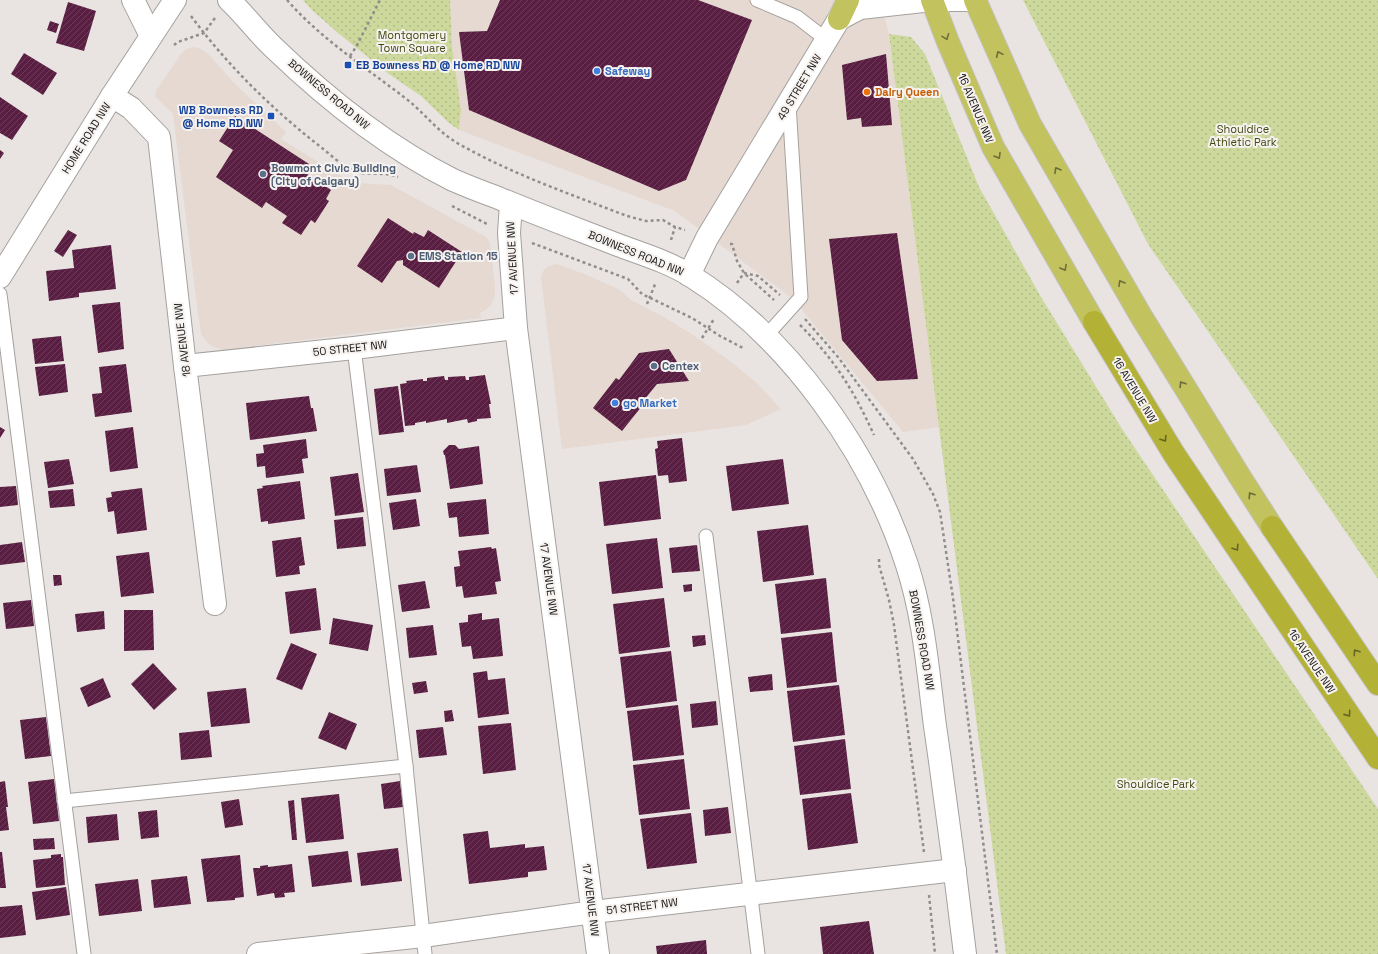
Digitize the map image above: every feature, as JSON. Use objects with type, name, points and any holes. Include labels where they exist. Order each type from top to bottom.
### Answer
[{"type":"highway","name":"16 AVENUE NW","points":[[932,0],[948,42],[994,147],[1094,322],[1174,454],[1378,758]]},
{"type":"highway","points":[[975,0],[1030,124],[1141,316],[1272,527],[1378,684]]},
{"type":"street","points":[[133,0],[151,36]]},
{"type":"street","name":"HOME ROAD NW","points":[[0,277],[112,96],[175,0]]},
{"type":"street","name":"BOWNESS ROAD NW","points":[[229,0],[272,47],[335,102],[376,134],[416,159],[454,180],[511,204],[663,262],[689,274],[726,301],[766,336],[802,375],[829,410],[853,446],[880,498],[907,566],[920,619],[955,870],[965,954]]},
{"type":"street","name":"49 STREET NW","points":[[689,274],[707,238],[844,10],[932,0],[975,0]]},
{"type":"street","name":"18 AVENUE NW","points":[[112,96],[131,108],[159,137],[185,366],[215,604]]},
{"type":"street","name":"17 AVENUE NW","points":[[511,204],[509,233],[516,328],[598,954]]},
{"type":"street","name":"50 STREET NW","points":[[185,366],[354,348],[516,328]]},
{"type":"street","name":"51 STREET NW","points":[[258,954],[424,945],[593,912],[955,870]]},
{"type":"lane","points":[[757,0],[797,17],[827,40]]},
{"type":"lane","points":[[766,336],[801,297],[789,102]]},
{"type":"lane","points":[[0,294],[84,954]]},
{"type":"lane","points":[[354,348],[406,766],[424,945]]},
{"type":"lane","points":[[706,536],[758,954]]},
{"type":"lane","points":[[64,801],[406,766]]},
{"type":"path","points":[[288,0],[317,30],[371,74],[410,102],[445,135],[458,144],[514,171],[627,216],[646,221],[663,220],[675,227]]},
{"type":"path","points":[[350,56],[380,0]]},
{"type":"path","points":[[204,33],[268,102],[298,129],[348,167],[361,173],[381,173],[403,179]]},
{"type":"path","points":[[446,203],[490,226]]},
{"type":"path","points":[[732,244],[737,261],[744,273]]},
{"type":"path","points":[[550,250],[628,279],[642,294],[692,318],[720,336],[746,350]]},
{"type":"path","points":[[880,556],[879,565],[894,624],[924,854]]},
{"type":"path","points":[[929,894],[935,954]]},
{"type":"shaded area","points":[[450,0],[880,0],[889,34],[939,427],[903,432],[793,299],[675,211],[459,130],[461,110],[452,46]]},
{"type":"shaded area","points":[[195,47],[201,49],[209,55],[233,82],[286,132],[281,139],[349,181],[357,183],[391,185],[486,237],[490,243],[495,296],[487,309],[480,313],[481,318],[222,350],[210,345],[201,333],[173,114],[155,96],[156,91],[181,54],[186,49]]},
{"type":"shaded area","points":[[557,264],[587,275],[620,290],[631,300],[690,333],[726,358],[757,383],[781,409],[746,425],[562,449],[541,278],[543,271],[546,268]]},
{"type":"green space","name":"Montgomery Town Square","points":[[303,0],[450,0],[452,46],[461,110],[459,130],[449,123],[421,96],[389,74],[338,33]]},
{"type":"green space","name":"Shouldice Athletic Park","points":[[1023,0],[1378,0],[1378,579],[1148,244]]},
{"type":"green space","name":"Shouldice Park","points":[[889,34],[911,37],[925,54],[979,187],[1041,297],[1122,429],[1378,809],[1378,954],[1006,954]]},
{"type":"building","name":"Safeway","points":[[500,0],[698,0],[752,20],[686,180],[659,191],[469,110],[459,32],[487,31]]},
{"type":"building","points":[[68,2],[96,11],[84,51],[56,43]]},
{"type":"building","points":[[50,21],[59,24],[56,33],[47,30]]},
{"type":"building","points":[[24,53],[57,73],[43,95],[11,74]]},
{"type":"building","name":"Dairy Queen","points":[[886,54],[892,125],[862,127],[861,118],[847,120],[842,65]]},
{"type":"building","points":[[0,97],[28,116],[12,140],[0,133]]},
{"type":"building","name":"Bowmont Civic Building (City of Calgary)","points":[[235,116],[309,164],[304,172],[331,190],[326,199],[329,201],[315,223],[311,220],[301,235],[282,223],[287,216],[266,202],[262,208],[216,177],[233,150],[219,141]]},
{"type":"building","points":[[0,150],[4,153],[0,159]]},
{"type":"building","name":"EMS Station 15","points":[[388,218],[413,234],[414,232],[424,237],[428,230],[462,252],[439,288],[403,265],[403,260],[397,261],[382,283],[357,266]]},
{"type":"building","points":[[68,230],[77,235],[63,257],[54,251]]},
{"type":"building","points":[[897,233],[918,379],[877,381],[842,340],[829,239]]},
{"type":"building","points":[[111,245],[116,289],[79,293],[79,297],[49,301],[46,271],[74,268],[72,250]]},
{"type":"building","points":[[120,302],[124,349],[98,353],[92,305]]},
{"type":"building","points":[[61,336],[64,361],[35,364],[32,339]]},
{"type":"building","points":[[669,349],[689,381],[657,384],[644,400],[646,401],[622,431],[593,408],[616,378],[619,380],[639,353]]},
{"type":"building","points":[[65,364],[68,392],[39,396],[35,367]]},
{"type":"building","points":[[126,364],[132,412],[95,417],[92,394],[102,393],[99,367]]},
{"type":"building","points":[[485,375],[491,404],[489,404],[491,418],[477,419],[477,421],[468,423],[467,419],[447,423],[447,419],[426,423],[426,421],[415,423],[415,425],[405,426],[400,384],[407,383],[406,381],[423,379],[423,381],[427,381],[427,378],[444,376],[445,380],[448,380],[448,377],[465,376],[466,380],[469,380],[469,377]]},
{"type":"building","points":[[398,386],[404,432],[379,435],[374,389]]},
{"type":"building","points":[[309,396],[311,408],[313,408],[317,431],[250,440],[246,403]]},
{"type":"building","points":[[0,427],[5,430],[0,438]]},
{"type":"building","points":[[133,427],[138,468],[110,472],[105,431]]},
{"type":"building","points":[[682,438],[687,481],[669,483],[668,475],[658,476],[655,449],[658,448],[657,441]]},
{"type":"building","points":[[306,439],[308,458],[302,459],[304,473],[266,478],[265,466],[257,467],[256,454],[264,453],[263,445]]},
{"type":"building","points":[[449,445],[455,445],[459,449],[479,446],[483,484],[450,489],[445,455],[443,451]]},
{"type":"building","points":[[69,459],[74,484],[48,488],[44,462]]},
{"type":"building","points":[[783,459],[789,504],[732,511],[726,466]]},
{"type":"building","points":[[417,465],[421,492],[387,496],[384,469]]},
{"type":"building","points":[[358,473],[364,512],[335,516],[330,477]]},
{"type":"building","points":[[656,475],[661,519],[604,526],[599,482]]},
{"type":"building","points":[[300,481],[305,519],[268,524],[268,521],[261,522],[257,489],[263,488],[262,486]]},
{"type":"building","points":[[16,486],[18,505],[0,507],[0,487]]},
{"type":"building","points":[[142,488],[147,530],[117,534],[114,511],[108,512],[106,498],[112,497],[111,492]]},
{"type":"building","points":[[73,489],[75,506],[50,508],[48,491]]},
{"type":"building","points":[[416,499],[420,526],[393,530],[389,503]]},
{"type":"building","points":[[486,499],[489,534],[459,537],[457,517],[449,518],[447,503]]},
{"type":"building","points":[[363,517],[366,546],[337,549],[334,520]]},
{"type":"building","points":[[808,525],[814,575],[763,582],[757,531]]},
{"type":"building","points":[[301,537],[305,565],[299,566],[300,574],[276,577],[272,541]]},
{"type":"building","points":[[657,538],[663,588],[612,594],[606,544]]},
{"type":"building","points":[[22,542],[25,562],[0,565],[0,545]]},
{"type":"building","points":[[697,545],[700,571],[672,573],[669,548]]},
{"type":"building","points":[[491,547],[492,549],[496,548],[501,581],[495,582],[497,594],[464,598],[462,586],[456,587],[454,567],[460,566],[458,551]]},
{"type":"building","points":[[149,552],[154,593],[121,597],[116,556]]},
{"type":"building","points":[[53,575],[61,575],[62,585],[54,586]]},
{"type":"building","points":[[826,578],[831,628],[781,634],[775,584]]},
{"type":"building","points":[[425,581],[430,608],[402,612],[398,585]]},
{"type":"building","points":[[692,584],[692,591],[684,592],[683,585]]},
{"type":"building","points":[[316,588],[321,630],[290,634],[285,592]]},
{"type":"building","points":[[664,598],[670,647],[619,654],[613,604]]},
{"type":"building","points":[[31,600],[34,626],[6,629],[3,603]]},
{"type":"building","points":[[124,610],[153,610],[154,650],[124,651]]},
{"type":"building","points":[[104,611],[105,629],[77,632],[75,614]]},
{"type":"building","points":[[482,613],[482,620],[499,618],[503,656],[473,659],[471,646],[462,647],[459,623],[468,622],[468,615]]},
{"type":"building","points":[[333,618],[373,625],[368,651],[329,644]]},
{"type":"building","points":[[433,625],[437,655],[409,658],[406,628]]},
{"type":"building","points":[[832,632],[837,682],[787,688],[781,638]]},
{"type":"building","points":[[705,635],[706,645],[693,647],[692,636]]},
{"type":"building","points":[[291,643],[317,654],[302,690],[276,679]]},
{"type":"building","points":[[671,651],[677,701],[626,708],[620,657]]},
{"type":"building","points":[[153,663],[177,689],[154,710],[131,684]]},
{"type":"building","points":[[487,671],[488,680],[505,678],[509,714],[478,718],[473,673]]},
{"type":"building","points":[[772,674],[773,690],[750,692],[748,677]]},
{"type":"building","points":[[103,678],[111,697],[88,707],[80,688]]},
{"type":"building","points":[[426,681],[428,692],[414,694],[412,683]]},
{"type":"building","points":[[839,685],[845,735],[793,742],[787,691]]},
{"type":"building","points":[[246,688],[250,723],[211,727],[207,692]]},
{"type":"building","points":[[716,701],[718,725],[692,728],[690,704]]},
{"type":"building","points":[[678,705],[684,755],[633,761],[627,711]]},
{"type":"building","points":[[452,710],[454,721],[445,722],[444,711]]},
{"type":"building","points":[[329,712],[357,724],[346,750],[318,738]]},
{"type":"building","points":[[46,717],[51,756],[25,759],[20,720]]},
{"type":"building","points":[[511,723],[516,770],[483,774],[478,726]]},
{"type":"building","points":[[443,727],[447,755],[419,758],[416,730]]},
{"type":"building","points":[[209,730],[212,757],[181,760],[179,733]]},
{"type":"building","points":[[845,739],[851,789],[800,795],[794,746]]},
{"type":"building","points":[[684,759],[690,809],[639,815],[633,765]]},
{"type":"building","points":[[54,779],[59,821],[33,824],[28,782]]},
{"type":"building","points":[[5,781],[9,830],[0,831],[0,782]]},
{"type":"building","points":[[400,781],[403,807],[384,809],[381,784]]},
{"type":"building","points":[[851,793],[858,843],[808,850],[802,799]]},
{"type":"building","points":[[339,794],[344,839],[306,843],[301,798]]},
{"type":"building","points":[[239,799],[243,825],[225,828],[221,802]]},
{"type":"building","points":[[294,800],[297,840],[292,840],[288,801]]},
{"type":"building","points":[[728,807],[731,833],[705,836],[703,810]]},
{"type":"building","points":[[157,810],[159,837],[141,839],[138,812]]},
{"type":"building","points":[[691,813],[697,863],[647,869],[640,819]]},
{"type":"building","points":[[117,814],[119,840],[88,843],[86,817]]},
{"type":"building","points":[[488,831],[490,848],[525,844],[525,848],[544,846],[547,870],[528,872],[528,877],[469,884],[463,834]]},
{"type":"building","points":[[54,838],[55,849],[34,850],[33,839]]},
{"type":"building","points":[[398,848],[402,881],[361,886],[357,853]]},
{"type":"building","points":[[348,851],[352,882],[312,887],[308,856]]},
{"type":"building","points":[[0,852],[2,852],[6,888],[0,888]]},
{"type":"building","points":[[61,854],[61,857],[63,857],[65,885],[36,888],[33,860],[51,858],[51,855]]},
{"type":"building","points":[[240,855],[244,897],[235,898],[235,900],[207,902],[201,859]]},
{"type":"building","points":[[292,864],[295,892],[284,893],[285,897],[275,898],[274,893],[257,896],[253,868],[260,868],[260,866],[268,865],[268,867]]},
{"type":"building","points":[[187,876],[191,904],[154,908],[151,880]]},
{"type":"building","points":[[138,879],[142,911],[99,916],[95,884]]},
{"type":"building","points":[[66,887],[70,915],[36,920],[32,892]]},
{"type":"building","points":[[22,905],[26,935],[0,938],[0,907]]},
{"type":"building","points":[[869,921],[874,954],[823,954],[820,927]]},
{"type":"building","points":[[706,940],[707,954],[657,954],[656,946]]},
{"type":"place","name":"EB Bowness RD @ Home RD NW","points":[[348,65]]},
{"type":"place","name":"Safeway","points":[[597,71]]},
{"type":"place","name":"Dairy Queen","points":[[867,92]]},
{"type":"place","name":"WB Bowness RD @ Home RD NW","points":[[271,116]]},
{"type":"place","name":"Bowmont Civic Building (City of Calgary)","points":[[263,174]]},
{"type":"place","name":"EMS Station 15","points":[[411,256]]},
{"type":"place","name":"Centex","points":[[654,366]]},
{"type":"place","name":"go Market","points":[[615,403]]}]
